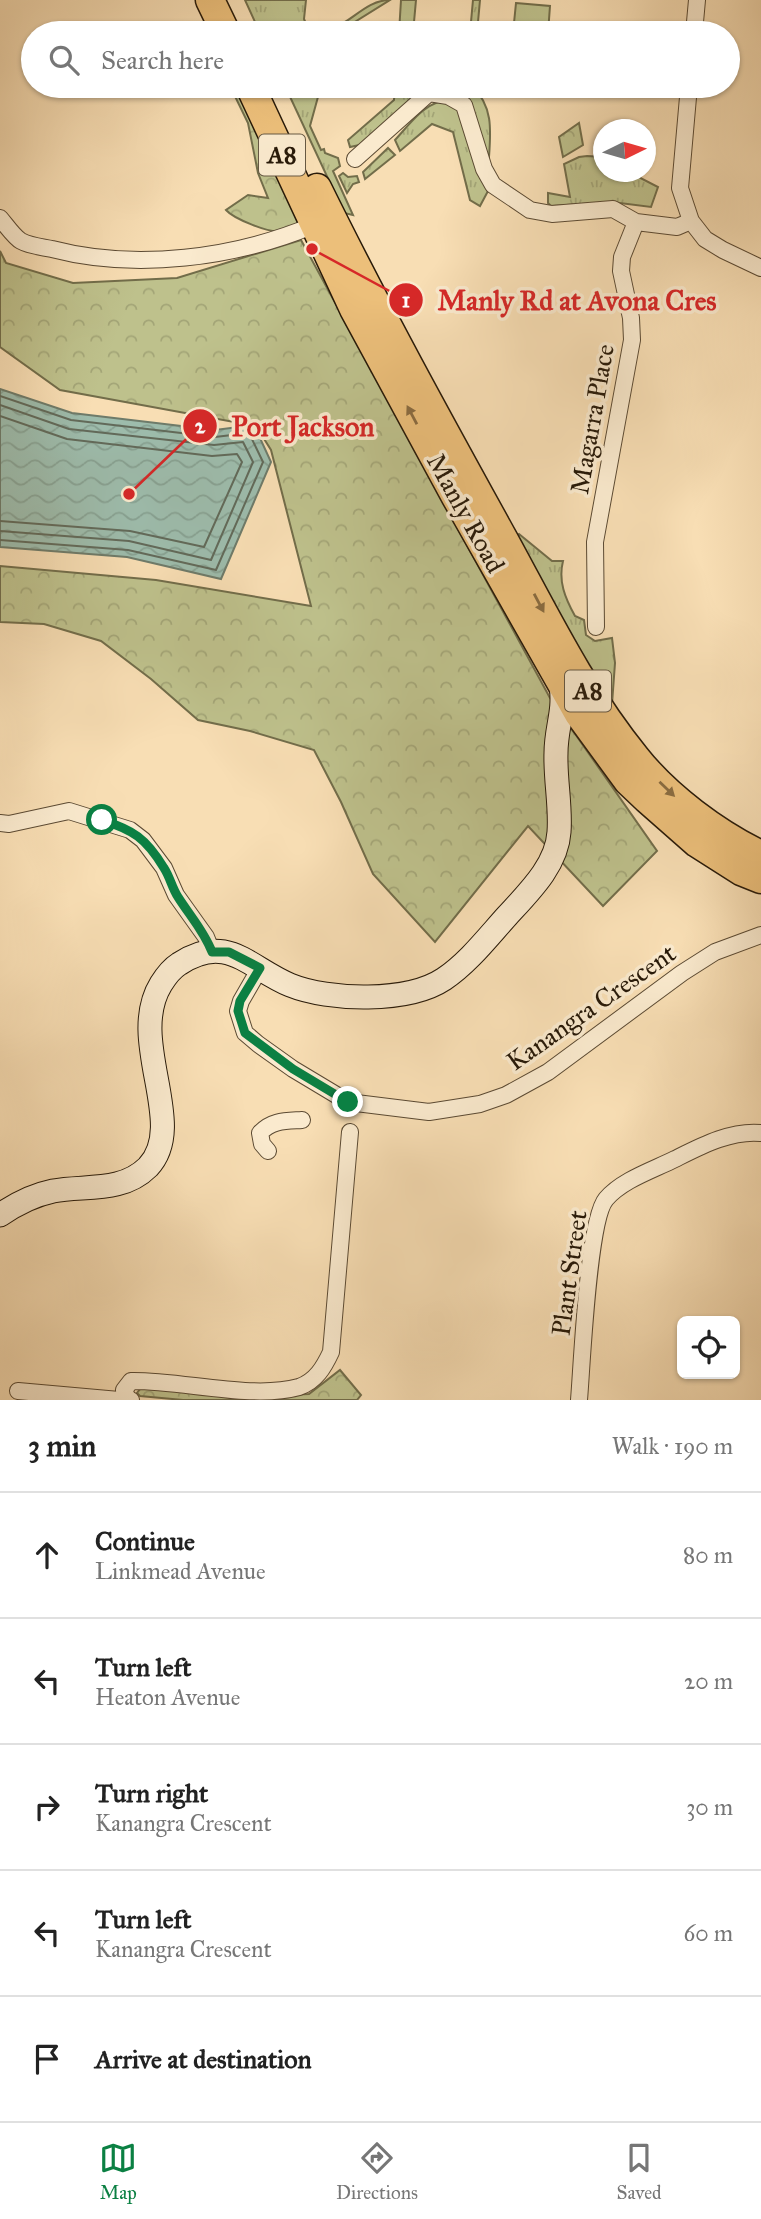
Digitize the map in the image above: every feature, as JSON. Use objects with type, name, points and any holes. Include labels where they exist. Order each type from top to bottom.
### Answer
[{"type":"highway","points":[[210,0],[220,21]]},
{"type":"highway","points":[[229,0],[239,21]]},
{"type":"highway","name":"Manly Road","points":[[256,98],[323,221],[418,382],[568,657],[607,720],[638,760],[679,801],[710,824],[761,855]]},
{"type":"highway","name":"Manly Road","points":[[274,98],[323,221],[354,309],[456,497],[594,738],[628,781],[697,843],[741,871],[761,879]]},
{"type":"street","points":[[695,21],[697,0]]},
{"type":"street","points":[[355,159],[423,98]]},
{"type":"street","points":[[452,98],[464,105],[484,169],[493,185],[530,210],[552,214],[613,209],[636,222],[677,227],[691,221]]},
{"type":"street","points":[[688,98],[680,188],[691,221],[705,239],[761,268]]},
{"type":"street","points":[[0,218],[21,241],[72,254],[150,260],[212,255],[284,237],[323,221]]},
{"type":"street","name":"Magarra Place","points":[[596,627],[595,542],[632,340],[631,318],[621,271],[622,257],[636,222]]},
{"type":"street","points":[[0,1215],[34,1196],[52,1191],[122,1183],[148,1166],[156,1155],[163,1128],[150,1049],[150,1010],[168,973],[187,960],[212,952],[229,952],[290,985],[342,995],[402,995],[431,986],[456,969],[534,887],[550,860],[559,835],[556,744],[564,705],[561,684]]},
{"type":"street","points":[[556,744],[567,734],[574,732],[594,738]]},
{"type":"street","points":[[0,823],[9,824],[69,811],[130,830],[143,840],[164,868],[176,895],[206,937],[212,952]]},
{"type":"street","name":"Kanangra Crescent","points":[[260,968],[240,1001],[238,1011],[245,1033],[293,1069],[348,1102],[429,1112],[480,1104],[506,1095],[548,1072],[682,973],[715,953],[761,935]]},
{"type":"street","points":[[268,1151],[260,1138],[263,1129],[276,1122],[302,1120]]},
{"type":"street","points":[[131,1400],[124,1390],[131,1381],[265,1394],[300,1387],[324,1368],[331,1352],[351,1132]]},
{"type":"street","name":"Plant Street","points":[[579,1400],[592,1254],[598,1213],[604,1200],[631,1181],[708,1143],[752,1132],[761,1133]]},
{"type":"street","points":[[18,1391],[119,1400]]},
{"type":"green space","points":[[245,0],[306,0],[305,21],[255,21]]},
{"type":"green space","points":[[390,0],[356,21],[346,21],[368,6]]},
{"type":"green space","points":[[401,0],[416,0],[414,21],[400,21]]},
{"type":"green space","points":[[473,0],[480,0],[478,21],[471,21]]},
{"type":"green space","points":[[516,3],[550,6],[549,21],[514,21]]},
{"type":"green space","points":[[236,98],[245,98],[302,222],[275,231],[260,228],[226,210],[248,195],[268,198],[258,173],[248,123]]},
{"type":"green space","points":[[291,98],[318,98],[310,126],[321,150],[324,149],[325,153],[338,158],[340,166],[333,171],[353,215],[344,213]]},
{"type":"green space","points":[[412,98],[364,144],[350,147],[348,140],[394,100]]},
{"type":"green space","points":[[461,98],[482,98],[484,102],[490,128],[489,157]]},
{"type":"green space","points":[[441,101],[459,109],[488,191],[480,206],[470,200],[453,132],[432,124],[400,151],[395,140],[421,112]]},
{"type":"green space","points":[[579,123],[583,145],[563,157],[559,137]]},
{"type":"green space","points":[[388,148],[395,155],[365,179],[363,172]]},
{"type":"green space","points":[[593,156],[593,182],[648,182],[658,187],[651,207],[612,202],[551,206],[548,203],[548,193],[570,197],[564,164],[579,157]]},
{"type":"green space","points":[[343,173],[348,177],[357,176],[359,182],[353,184],[347,193],[339,176]]},
{"type":"green space","points":[[301,240],[550,698],[657,851],[603,906],[528,826],[435,942],[373,874],[314,750],[250,731],[198,720],[151,679],[101,641],[44,624],[0,622],[0,566],[156,580],[311,606],[271,450],[256,426],[60,390],[0,347],[0,251],[6,263],[73,283],[177,278]]},
{"type":"green space","points":[[519,534],[552,561],[563,561],[563,589],[575,616],[584,620],[586,635],[595,641],[612,638],[615,663],[612,704],[597,688],[514,537]]},
{"type":"green space","points":[[340,1370],[361,1395],[357,1400],[183,1400],[140,1396],[137,1393],[141,1388],[244,1397],[309,1394]]},
{"type":"water","points":[[0,389],[72,413],[215,430],[254,425],[271,462],[221,579],[127,557],[0,547]]},
{"type":"place","name":"Manly Rd at Avona Cres","points":[[312,249]]},
{"type":"place","name":"Port Jackson","points":[[129,494]]},
{"type":"route","points":[[102,820],[130,830],[143,840],[164,868],[176,895],[206,937],[212,952],[229,952],[260,968],[240,1001],[238,1011],[245,1033],[293,1069],[348,1102]]}]
